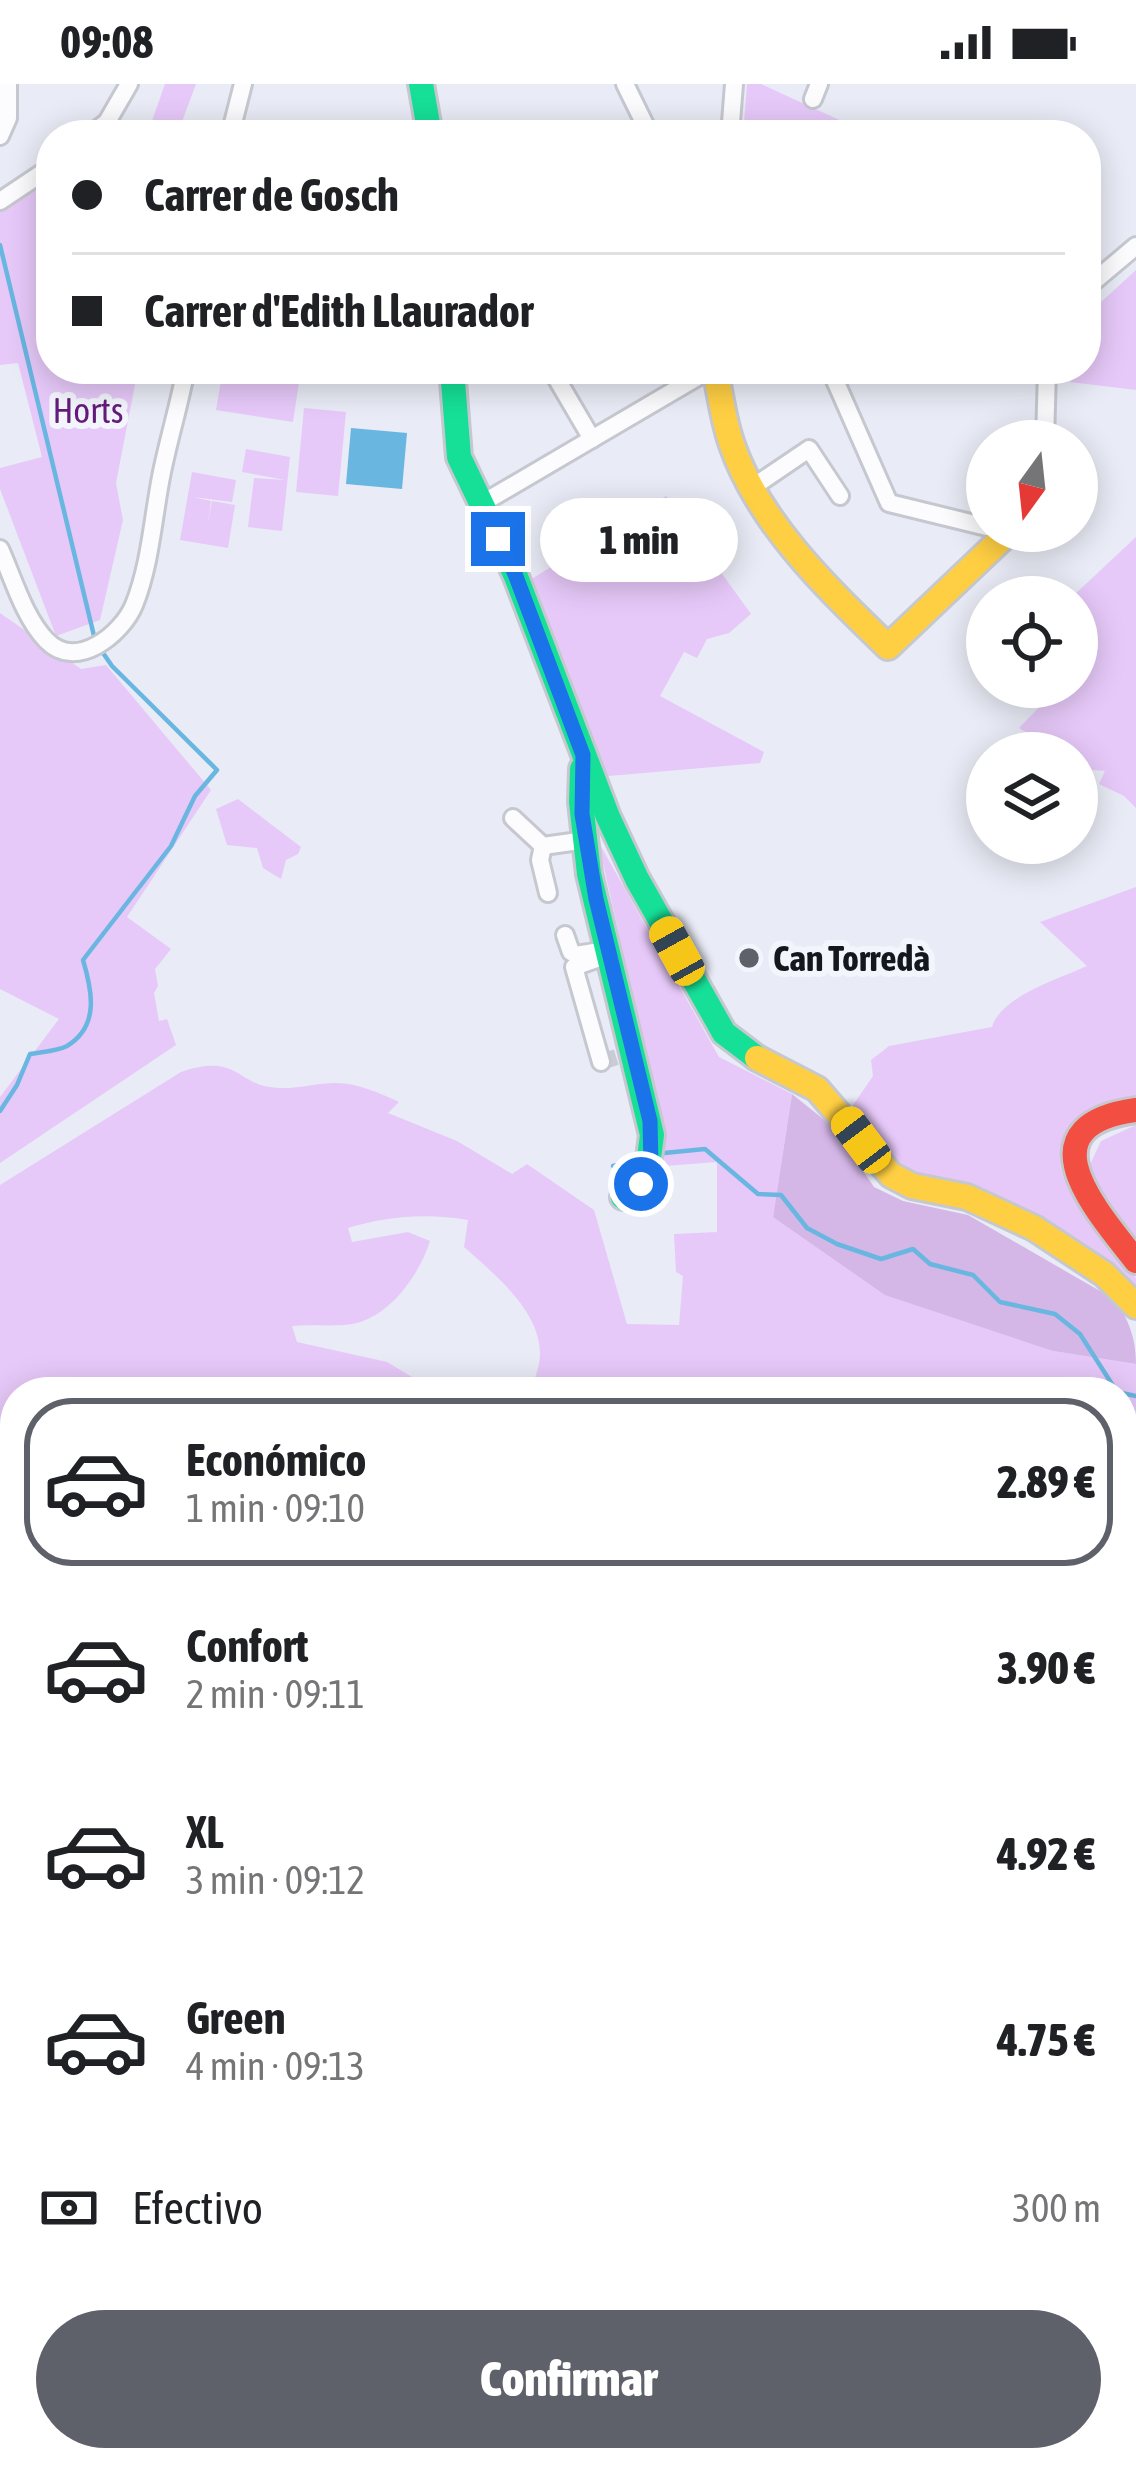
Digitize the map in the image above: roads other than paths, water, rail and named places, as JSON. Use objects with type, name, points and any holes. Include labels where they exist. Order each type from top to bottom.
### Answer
[{"type":"street","points":[[0,136],[8,118],[8,84]]},
{"type":"street","points":[[108,120],[129,84]]},
{"type":"street","points":[[234,120],[243,84]]},
{"type":"street","points":[[421,84],[427,120]]},
{"type":"street","points":[[625,84],[643,120]]},
{"type":"street","points":[[731,120],[734,84]]},
{"type":"street","points":[[0,201],[36,177]]},
{"type":"street","points":[[1101,275],[1136,245]]},
{"type":"street","points":[[0,550],[44,639],[58,650],[85,650],[105,640],[124,622],[138,592],[182,384]]},
{"type":"street","points":[[453,384],[459,457],[515,574],[583,755],[637,879],[730,1042],[818,1090],[896,1178],[1002,1212],[1105,1273],[1136,1306]]},
{"type":"street","points":[[560,384],[592,439]]},
{"type":"street","points":[[481,503],[687,384]]},
{"type":"street","points":[[717,384],[732,445],[772,518],[828,586],[888,647],[980,552]]},
{"type":"street","points":[[837,384],[889,503],[966,522]]},
{"type":"street","points":[[1047,420],[1048,384]]},
{"type":"street","points":[[753,487],[809,449],[840,496]]},
{"type":"street","points":[[583,755],[586,840],[650,1121],[651,1166],[641,1184],[623,1197]]},
{"type":"street","points":[[513,818],[543,846]]},
{"type":"street","points":[[543,846],[586,840]]},
{"type":"street","points":[[543,846],[540,860],[548,892]]},
{"type":"street","points":[[566,935],[576,955],[608,952]]},
{"type":"street","points":[[601,1062],[574,967],[608,952]]},
{"type":"street","points":[[1136,1110],[1116,1112],[1090,1126],[1073,1147],[1071,1162],[1079,1185],[1136,1262]]},
{"type":"water","points":[[351,428],[407,433],[402,489],[346,484]]},
{"type":"waterway","points":[[0,245],[95,640]]},
{"type":"waterway","points":[[0,1111],[30,1054],[67,1046],[85,1028],[91,995],[83,960],[171,846],[195,796],[217,770],[101,650]]},
{"type":"waterway","points":[[664,1153],[705,1149],[758,1194],[781,1195],[807,1228],[837,1244],[881,1259],[913,1249],[930,1264],[973,1275],[1000,1302],[1055,1314],[1080,1334],[1107,1377]]},
{"type":"waterway","points":[[613,1166],[642,1159]]},
{"type":"tunnel","points":[[601,1062],[620,1056]]},
{"type":"place","name":"Can Torredà","points":[[749,958]]},
{"type":"park label","name":"Horts","points":[[88,410]]}]
